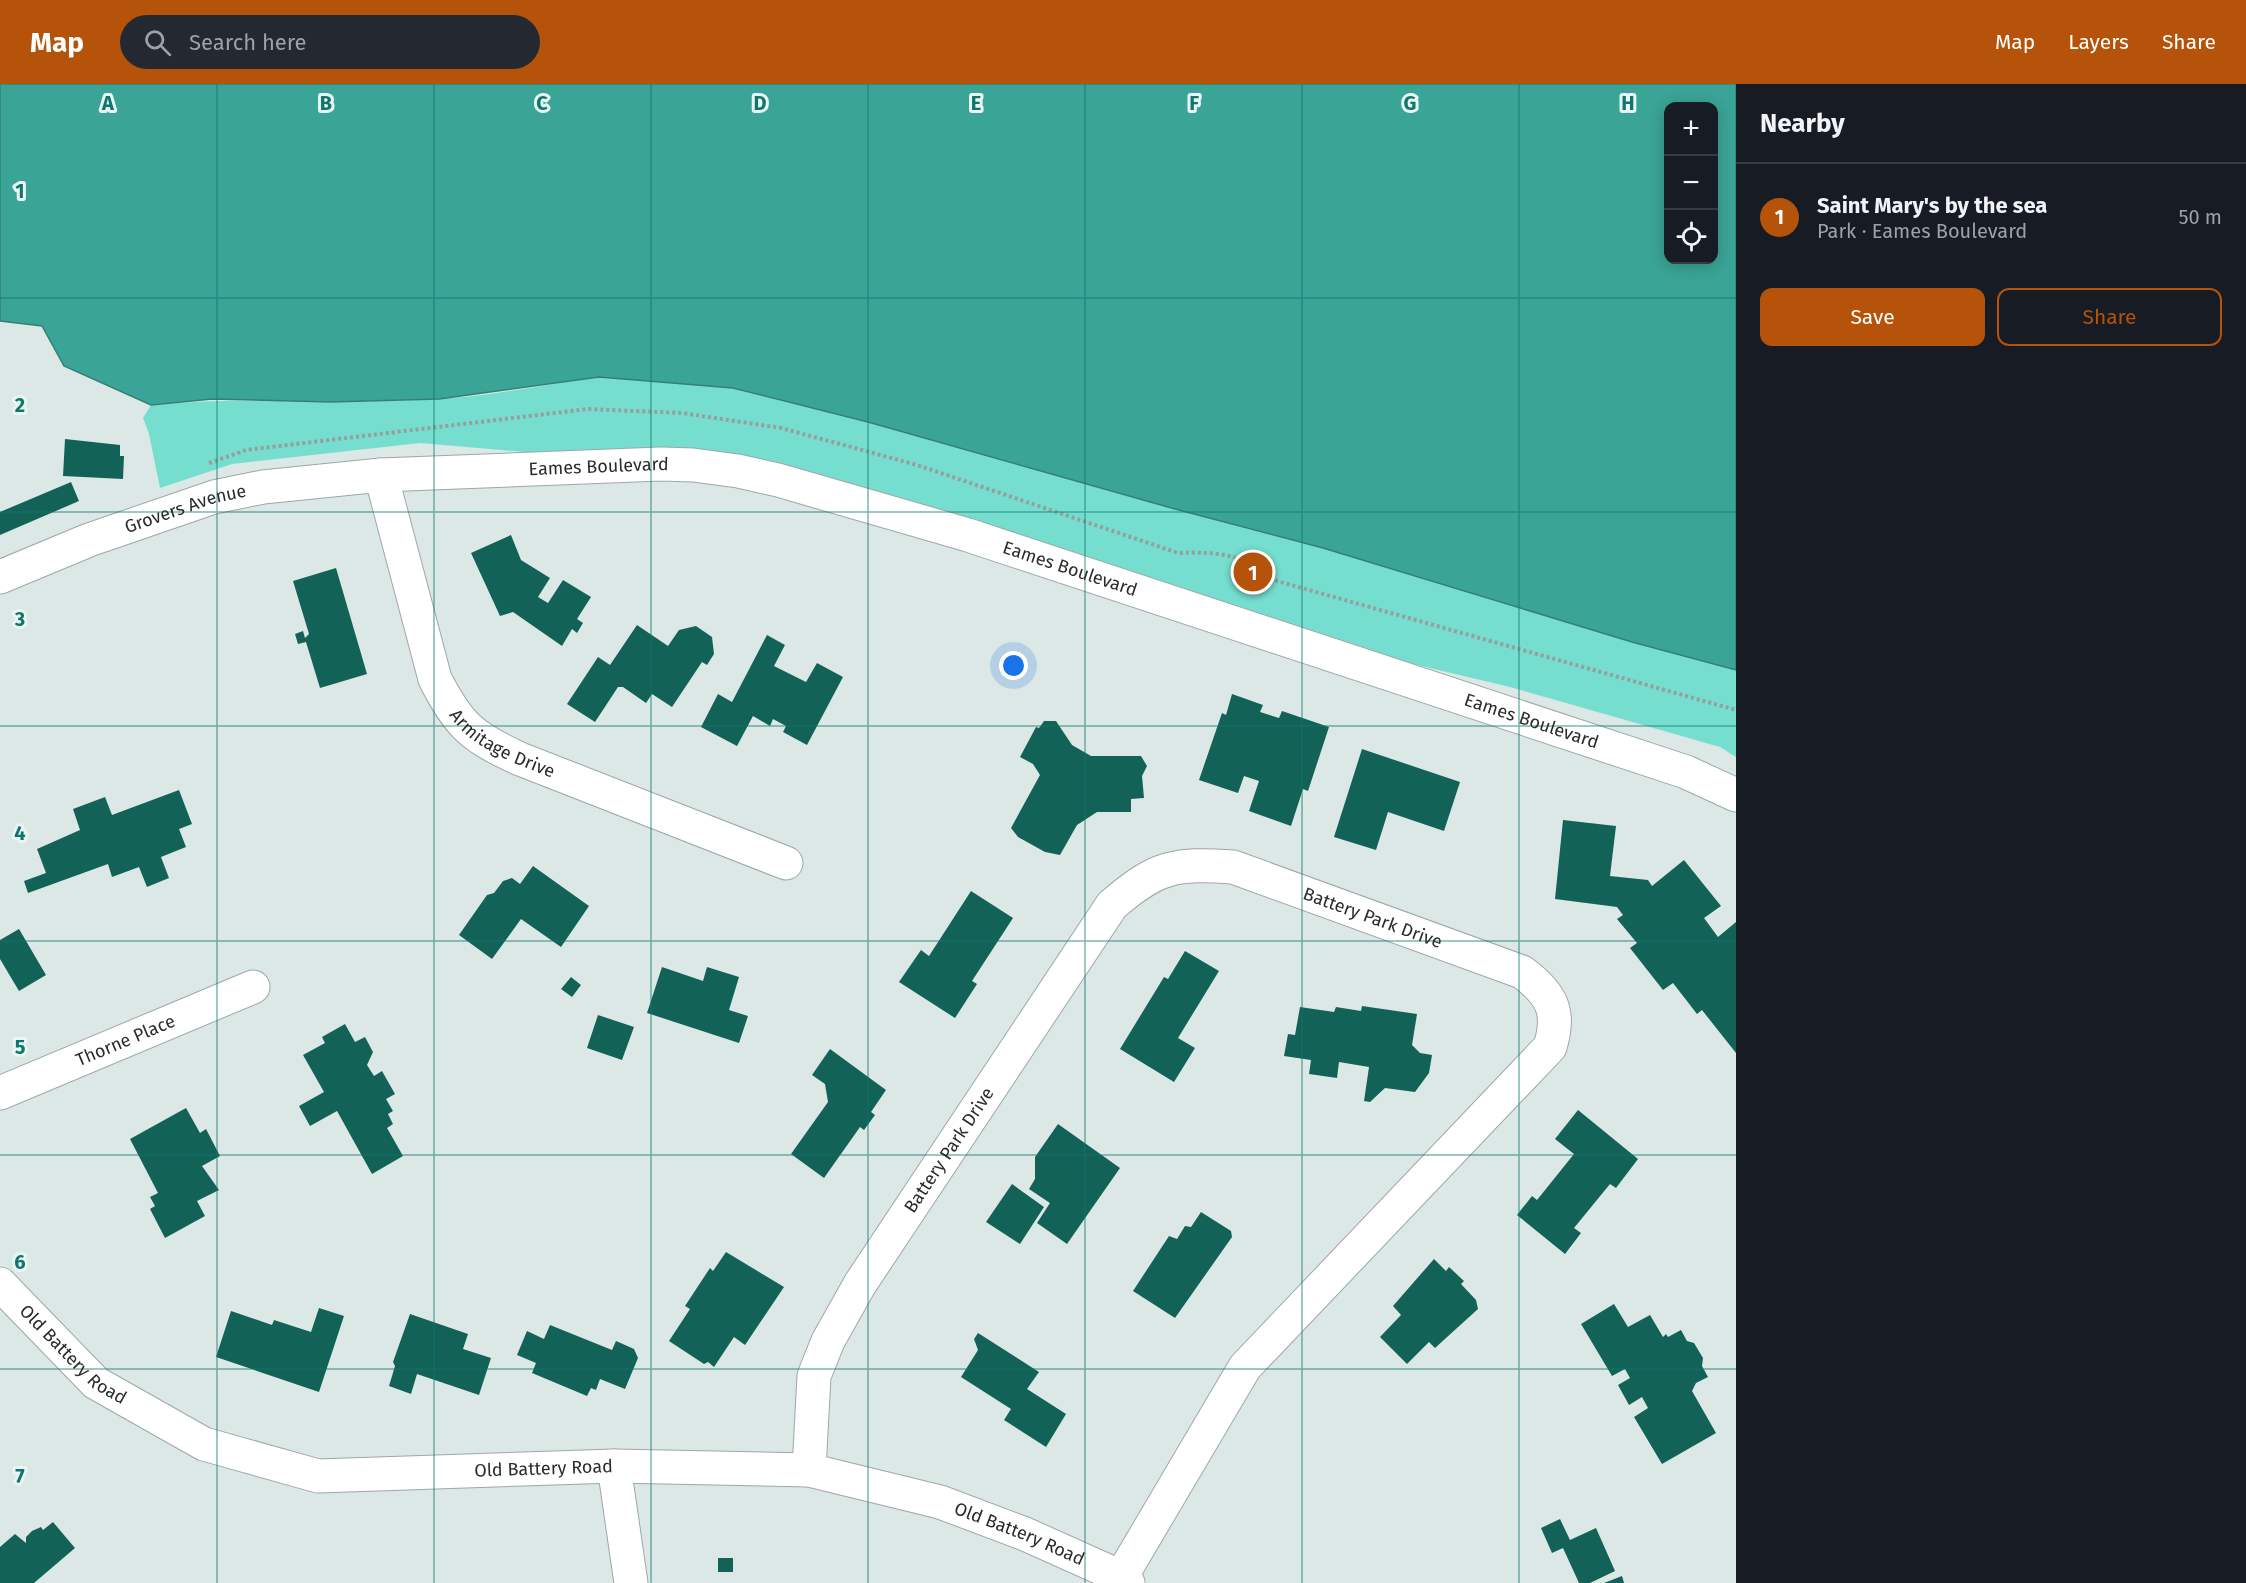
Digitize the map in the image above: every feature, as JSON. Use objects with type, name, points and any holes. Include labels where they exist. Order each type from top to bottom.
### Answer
[{"type":"street","name":"Eames Boulevard","points":[[381,475],[661,464],[738,471],[778,480],[968,535],[1674,768],[1736,795]]},
{"type":"street","name":"Grovers Avenue","points":[[0,577],[89,540],[214,497],[263,487],[381,475]]},
{"type":"street","name":"Armitage Drive","points":[[381,475],[435,679],[449,707],[465,727],[488,744],[520,759],[786,863]]},
{"type":"street","name":"Battery Park Drive","points":[[809,1470],[814,1376],[828,1341],[860,1284],[1112,905],[1130,889],[1156,873],[1188,864],[1233,867],[1522,972],[1541,986],[1553,1007],[1557,1026],[1550,1047],[1245,1367],[1124,1580]]},
{"type":"street","name":"Thorne Place","points":[[0,1093],[253,987]]},
{"type":"street","name":"Old Battery Road","points":[[0,1284],[96,1383],[204,1444],[318,1476],[614,1466],[809,1470],[940,1502],[1025,1534],[1124,1580]]},
{"type":"street","points":[[614,1466],[631,1583]]},
{"type":"shaded area","points":[[0,84],[1736,84],[1736,670],[1632,642],[1323,548],[1175,509],[868,422],[733,388],[599,377],[439,399],[330,402],[212,399],[151,405],[64,366],[42,326],[0,321]]},
{"type":"shaded area","points":[[599,377],[733,388],[868,422],[1175,509],[1323,548],[1632,642],[1736,670],[1736,757],[1720,747],[1510,687],[1396,660],[723,469],[420,443],[232,464],[160,488],[149,434],[143,418],[151,405],[222,401],[456,398]]},
{"type":"building","points":[[65,439],[120,445],[120,456],[124,456],[123,479],[63,476]]},
{"type":"building","points":[[71,482],[79,501],[0,535],[0,512]]},
{"type":"building","points":[[511,535],[521,560],[550,578],[538,597],[548,603],[563,580],[591,597],[577,619],[583,623],[577,633],[572,629],[562,646],[513,612],[500,616],[471,553]]},
{"type":"building","points":[[336,568],[367,674],[320,688],[306,642],[298,644],[295,634],[303,631],[305,638],[309,634],[293,581]]},
{"type":"building","points":[[637,625],[668,646],[679,630],[696,626],[712,637],[714,654],[707,665],[702,662],[672,707],[652,694],[646,703],[623,687],[618,687],[595,722],[567,704],[598,657],[610,665]]},
{"type":"building","points":[[767,635],[785,645],[774,666],[806,682],[817,663],[843,677],[807,745],[783,732],[786,726],[773,719],[770,726],[753,716],[737,746],[701,727],[718,694],[732,702]]},
{"type":"building","points":[[1232,694],[1263,705],[1260,712],[1279,718],[1282,711],[1329,727],[1308,791],[1303,789],[1291,826],[1249,811],[1259,781],[1244,776],[1238,793],[1199,780],[1222,713],[1226,715]]},
{"type":"building","points":[[1044,721],[1056,721],[1072,745],[1091,756],[1141,756],[1147,766],[1142,776],[1144,798],[1131,799],[1131,812],[1097,812],[1077,825],[1060,855],[1045,852],[1018,837],[1011,828],[1040,775],[1033,764],[1020,757],[1036,727],[1039,728]]},
{"type":"building","points":[[1362,749],[1460,782],[1444,831],[1388,812],[1376,850],[1334,837]]},
{"type":"building","points":[[179,790],[192,824],[179,829],[186,847],[161,857],[169,878],[147,887],[139,867],[112,877],[108,864],[28,893],[24,881],[46,873],[37,849],[80,830],[73,809],[105,797],[112,815]]},
{"type":"building","points":[[1563,820],[1616,826],[1610,876],[1648,880],[1652,886],[1684,860],[1721,906],[1704,918],[1718,937],[1736,922],[1736,1053],[1702,1010],[1697,1014],[1673,983],[1663,990],[1630,948],[1637,943],[1617,919],[1623,915],[1617,907],[1555,899]]},
{"type":"building","points":[[533,866],[589,906],[561,947],[521,919],[492,959],[459,935],[487,895],[494,893],[503,881],[512,878],[520,884]]},
{"type":"building","points":[[971,891],[1013,918],[972,981],[977,984],[955,1018],[899,982],[921,950],[929,956]]},
{"type":"building","points":[[19,929],[46,975],[19,991],[0,959],[0,940]]},
{"type":"building","points":[[1185,951],[1219,971],[1178,1038],[1195,1048],[1174,1082],[1120,1049],[1164,977],[1168,979]]},
{"type":"building","points":[[662,967],[703,981],[707,967],[739,977],[729,1010],[748,1016],[739,1043],[647,1013]]},
{"type":"building","points":[[571,977],[581,985],[572,997],[561,989]]},
{"type":"building","points":[[1362,1006],[1417,1014],[1412,1045],[1420,1053],[1432,1055],[1429,1073],[1415,1092],[1385,1088],[1370,1102],[1364,1101],[1369,1067],[1339,1062],[1337,1078],[1309,1074],[1311,1060],[1284,1056],[1288,1034],[1295,1035],[1300,1007],[1334,1012],[1336,1007],[1361,1011]]},
{"type":"building","points":[[598,1015],[634,1027],[622,1060],[587,1048]]},
{"type":"building","points":[[345,1024],[355,1042],[365,1037],[373,1052],[367,1065],[374,1076],[382,1071],[395,1094],[386,1099],[393,1111],[388,1114],[393,1124],[387,1128],[403,1156],[372,1174],[337,1111],[310,1126],[299,1106],[324,1092],[303,1055],[325,1043],[322,1037]]},
{"type":"building","points":[[830,1049],[886,1090],[871,1112],[875,1115],[864,1130],[860,1127],[824,1178],[791,1154],[828,1102],[825,1084],[812,1075]]},
{"type":"building","points":[[186,1108],[200,1133],[206,1129],[220,1156],[202,1166],[219,1190],[197,1201],[205,1216],[165,1238],[150,1209],[155,1206],[150,1197],[158,1193],[130,1139]]},
{"type":"building","points":[[1578,1110],[1638,1159],[1616,1188],[1610,1184],[1574,1228],[1581,1233],[1565,1254],[1517,1215],[1532,1196],[1537,1200],[1574,1154],[1555,1139]]},
{"type":"building","points":[[1058,1124],[1120,1168],[1067,1244],[1037,1223],[1050,1203],[1029,1189],[1035,1179],[1035,1157]]},
{"type":"building","points":[[1012,1184],[1044,1207],[1020,1244],[986,1222]]},
{"type":"building","points":[[1201,1212],[1231,1231],[1232,1237],[1175,1318],[1133,1291],[1169,1236],[1177,1239],[1185,1226],[1191,1227]]},
{"type":"building","points":[[726,1252],[784,1287],[745,1345],[734,1337],[714,1367],[708,1362],[704,1364],[669,1341],[690,1309],[685,1306],[710,1268],[713,1271]]},
{"type":"building","points":[[1434,1259],[1446,1271],[1449,1267],[1464,1281],[1461,1284],[1476,1300],[1478,1309],[1435,1348],[1429,1342],[1407,1364],[1380,1337],[1401,1315],[1393,1306]]},
{"type":"building","points":[[1614,1304],[1628,1327],[1650,1315],[1663,1337],[1666,1334],[1668,1337],[1681,1330],[1687,1341],[1694,1343],[1703,1358],[1702,1366],[1708,1377],[1696,1383],[1692,1391],[1716,1433],[1662,1464],[1634,1417],[1648,1408],[1642,1397],[1629,1405],[1618,1385],[1630,1378],[1625,1369],[1612,1376],[1581,1324]]},
{"type":"building","points":[[319,1308],[344,1316],[319,1392],[216,1357],[231,1311],[272,1325],[274,1320],[311,1332]]},
{"type":"building","points":[[410,1314],[468,1334],[463,1349],[491,1358],[479,1395],[417,1374],[411,1394],[389,1386],[395,1366],[393,1362]]},
{"type":"building","points":[[550,1325],[612,1350],[616,1341],[634,1349],[638,1358],[625,1389],[600,1379],[596,1390],[591,1388],[587,1396],[532,1373],[536,1363],[517,1355],[527,1331],[544,1339]]},
{"type":"building","points":[[978,1333],[1039,1372],[1027,1389],[1066,1414],[1046,1447],[1004,1420],[1011,1409],[961,1377],[978,1350],[974,1339]]},
{"type":"building","points":[[1560,1519],[1570,1540],[1596,1528],[1615,1571],[1590,1583],[1579,1583],[1563,1548],[1552,1553],[1541,1528]]},
{"type":"building","points":[[53,1522],[75,1548],[34,1583],[0,1583],[0,1547],[15,1534],[26,1543],[26,1537],[32,1531],[41,1527],[43,1530]]},
{"type":"building","points":[[718,1558],[733,1558],[733,1572],[718,1572]]},
{"type":"building","points":[[1622,1576],[1624,1583],[1604,1583]]},
{"type":"place","name":"Saint Mary's by the sea","points":[[1253,572]]}]
